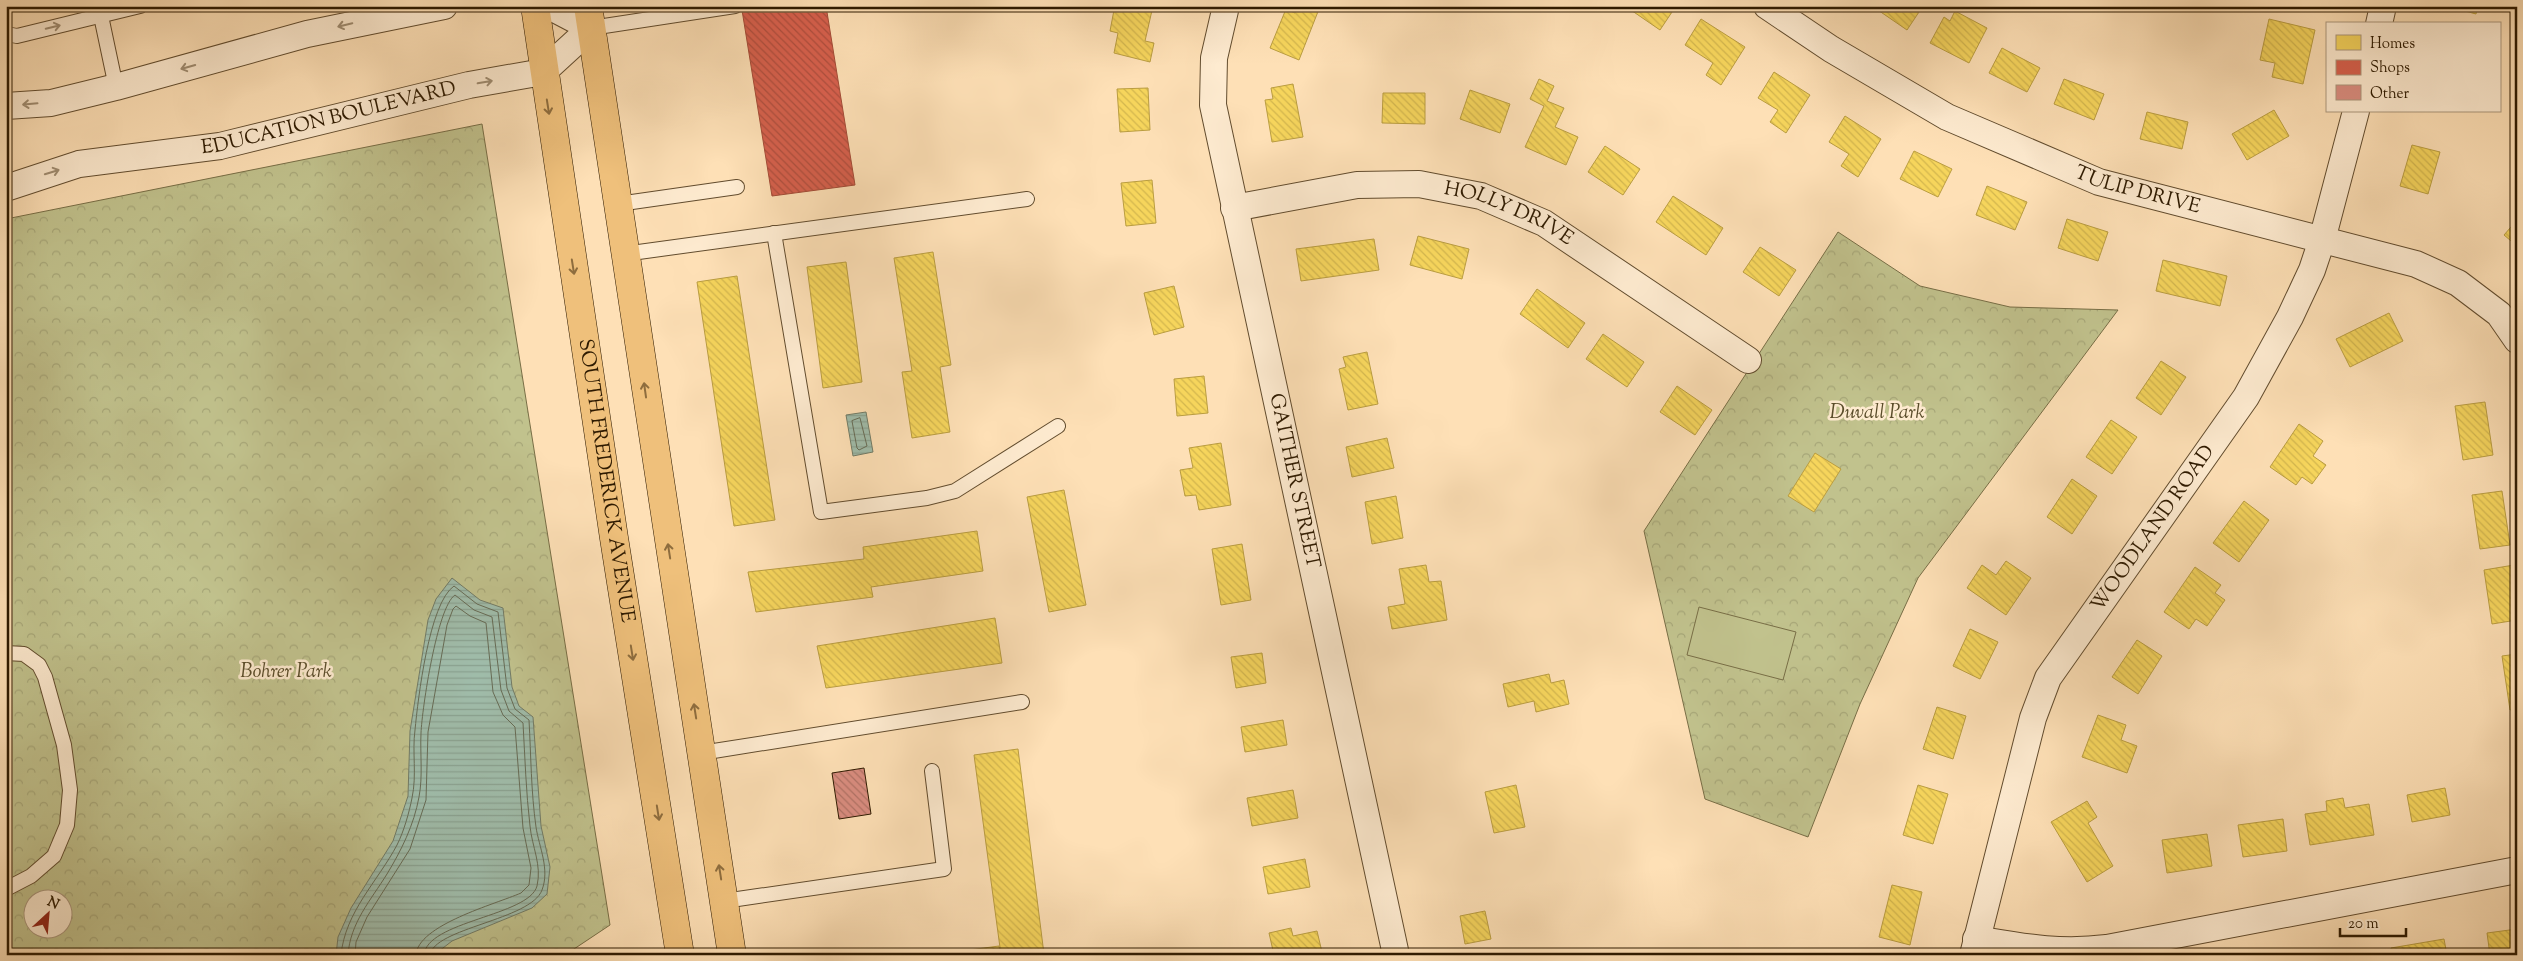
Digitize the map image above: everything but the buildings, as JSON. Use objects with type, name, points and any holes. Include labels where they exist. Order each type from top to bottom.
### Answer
[{"type":"main road","name":"SOUTH FREDERICK AVENUE","points":[[535,6],[543,72],[680,955]]},
{"type":"main road","points":[[589,17],[732,955]]},
{"type":"street","points":[[6,106],[51,103],[307,34],[444,6]]},
{"type":"street","points":[[543,72],[589,17],[549,6]]},
{"type":"street","name":"GAITHER STREET","points":[[1226,6],[1214,58],[1212,105],[1396,955]]},
{"type":"street","name":"TULIP DRIVE","points":[[1767,6],[1831,49],[1947,117],[2099,182],[2416,264],[2458,283],[2499,314],[2517,340]]},
{"type":"street","points":[[2379,22],[2383,6]]},
{"type":"street","name":"EDUCATION BOULEVARD","points":[[6,188],[79,164],[220,146],[469,85],[543,72]]},
{"type":"street","name":"WOODLAND ROAD","points":[[1975,947],[2033,718],[2048,678],[2246,397],[2290,317],[2312,270],[2322,240],[2356,112]]},
{"type":"street","name":"HOLLY DRIVE","points":[[1234,208],[1357,185],[1418,184],[1481,196],[1544,223],[1748,360]]},
{"type":"street","points":[[1975,947],[2046,951],[2091,950],[2517,870]]},
{"type":"lane","points":[[6,34],[17,36],[140,6]]},
{"type":"lane","points":[[589,17],[736,6]]},
{"type":"lane","points":[[100,16],[116,87]]},
{"type":"lane","points":[[618,204],[737,187]]},
{"type":"lane","points":[[624,254],[1027,200]]},
{"type":"lane","points":[[774,233],[821,512],[927,498],[955,491],[1058,426]]},
{"type":"lane","points":[[6,653],[24,654],[39,665],[42,671],[64,745],[70,790],[67,825],[54,856],[31,876],[6,889]]},
{"type":"lane","points":[[701,752],[1022,702]]},
{"type":"lane","points":[[724,901],[944,869],[932,771]]},
{"type":"green space","name":"Bohrer Park","points":[[482,124],[610,925],[565,955],[6,955],[6,219]]},
{"type":"green space","name":"Duvall Park","points":[[1838,232],[1920,286],[2010,307],[2118,310],[1918,578],[1860,704],[1808,837],[1705,799],[1644,531]]},
{"type":"green space","points":[[1699,607],[1796,632],[1783,680],[1687,655]]},
{"type":"water","points":[[866,412],[873,452],[853,456],[846,415]]},
{"type":"water","points":[[452,578],[480,600],[503,608],[512,687],[519,706],[533,717],[541,826],[550,867],[547,894],[532,908],[452,941],[434,955],[336,955],[338,937],[351,908],[393,841],[408,796],[410,731],[428,620],[436,599]]}]
